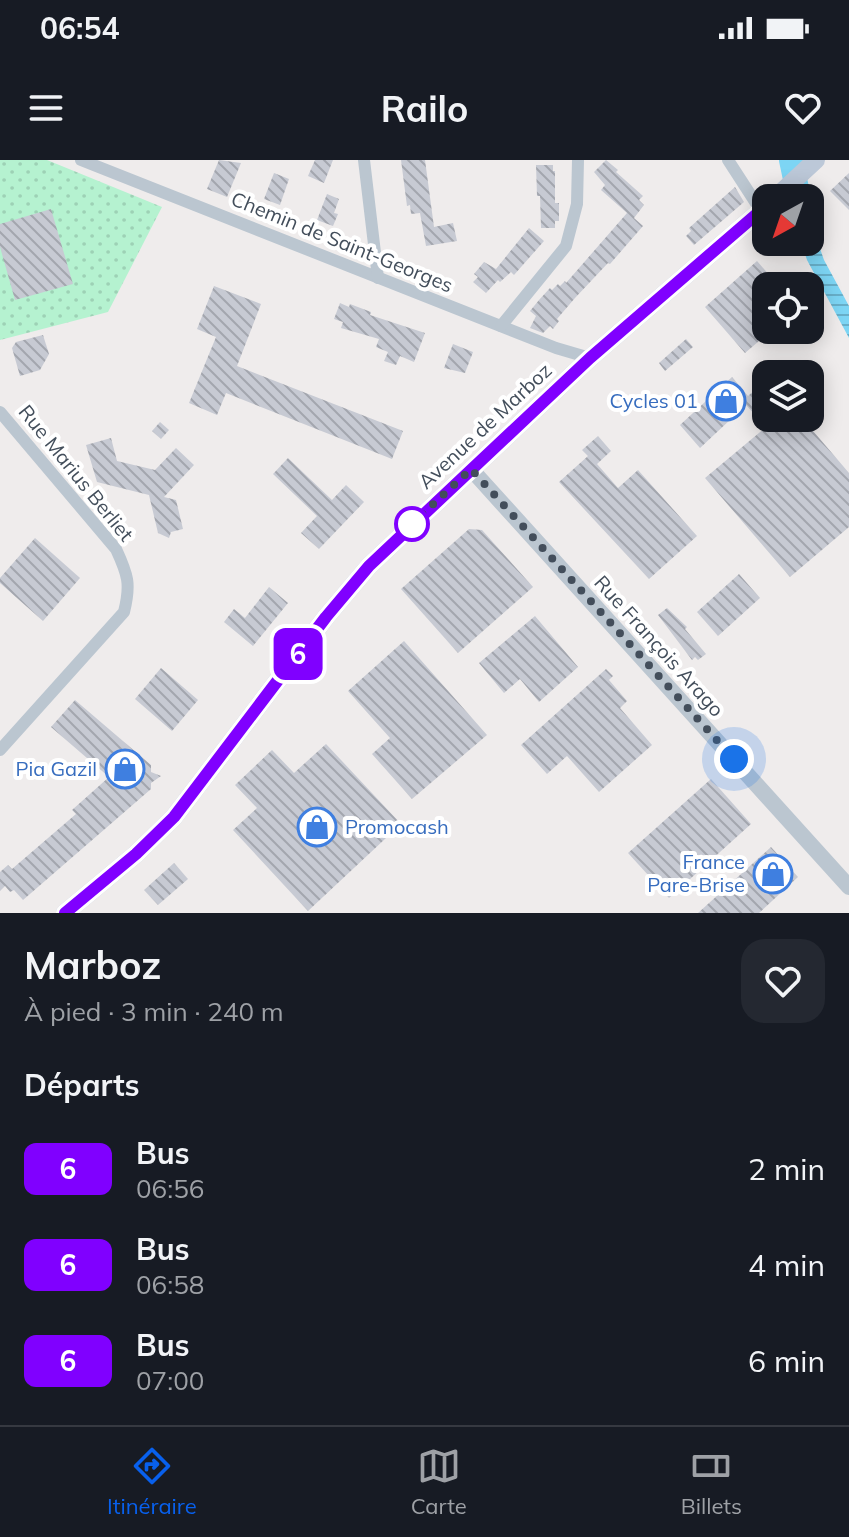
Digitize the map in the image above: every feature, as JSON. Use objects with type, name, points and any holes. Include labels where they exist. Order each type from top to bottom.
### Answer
[{"type":"main road","points":[[790,184],[816,160]]},
{"type":"main road","name":"Avenue de Marboz","points":[[65,913],[136,854],[174,817],[349,588],[590,358],[752,219]]},
{"type":"street","name":"Chemin de Saint-Georges","points":[[81,160],[556,348],[590,358]]},
{"type":"street","points":[[364,160],[378,278]]},
{"type":"street","points":[[501,326],[566,246],[577,204],[578,160]]},
{"type":"street","points":[[728,160],[752,193]]},
{"type":"street","name":"Rue Marius Berliet","points":[[0,412],[116,549],[128,575],[129,593],[124,612],[0,750]]},
{"type":"street","name":"Rue François Arago","points":[[471,469],[849,887]]},
{"type":"green space","points":[[0,160],[47,160],[162,207],[108,312],[0,340]]},
{"type":"water","points":[[806,256],[823,256],[849,306],[849,338],[824,292],[824,272],[813,272]]},
{"type":"building","points":[[219,160],[241,163],[227,197],[207,189]]},
{"type":"building","points":[[315,160],[333,160],[324,183],[308,176]]},
{"type":"building","points":[[401,160],[425,160],[434,227],[453,223],[457,241],[426,246],[420,213],[411,214],[410,205],[407,206]]},
{"type":"building","points":[[606,160],[643,196],[639,200],[644,205],[634,218],[643,226],[575,298],[557,319],[559,321],[553,329],[550,326],[543,333],[530,328],[536,316],[530,311],[539,300],[550,288],[552,290],[558,284],[566,283],[627,213],[601,190],[605,185],[594,172]]},
{"type":"building","points":[[536,165],[553,165],[555,171],[555,203],[559,203],[559,221],[555,221],[555,228],[541,228]]},
{"type":"building","points":[[274,173],[289,179],[280,205],[264,199]]},
{"type":"building","points":[[849,173],[849,210],[830,191]]},
{"type":"building","points":[[735,187],[744,202],[694,245],[686,236],[691,231],[689,228]]},
{"type":"building","points":[[327,194],[339,199],[333,226],[317,220]]},
{"type":"building","points":[[51,209],[73,284],[15,300],[0,247],[0,224]]},
{"type":"building","points":[[529,228],[544,241],[514,275],[511,272],[500,282],[498,280],[486,293],[473,282],[478,277],[474,274],[484,262],[496,269]]},
{"type":"building","points":[[757,261],[767,272],[752,272],[752,344],[756,344],[745,353],[705,307]]},
{"type":"building","points":[[214,286],[261,304],[237,366],[403,431],[392,459],[226,393],[217,415],[189,403],[216,337],[197,329]]},
{"type":"building","points":[[340,303],[425,333],[414,362],[400,356],[396,365],[384,361],[388,352],[376,347],[379,339],[341,328],[343,322],[334,319]]},
{"type":"building","points":[[43,335],[49,354],[40,370],[20,376],[12,348],[16,342]]},
{"type":"building","points":[[686,339],[693,347],[665,371],[659,363]]},
{"type":"building","points":[[453,344],[473,352],[465,373],[444,368]]},
{"type":"building","points":[[732,377],[748,396],[752,392],[752,412],[746,405],[700,448],[680,425]]},
{"type":"building","points":[[160,422],[169,430],[161,439],[152,431]]},
{"type":"building","points":[[760,432],[814,432],[849,473],[849,527],[790,577],[705,478]]},
{"type":"building","points":[[598,436],[611,451],[597,464],[618,488],[638,470],[697,536],[649,579],[559,482],[588,456],[582,450]]},
{"type":"building","points":[[111,438],[117,461],[155,470],[176,448],[194,465],[164,497],[176,500],[183,529],[171,532],[169,538],[158,533],[149,495],[97,482],[86,445]]},
{"type":"building","points":[[288,458],[332,500],[346,485],[364,502],[319,549],[301,533],[317,516],[273,474]]},
{"type":"building","points":[[469,529],[482,530],[533,587],[458,653],[401,589]]},
{"type":"building","points":[[35,538],[80,578],[43,621],[0,583],[0,578]]},
{"type":"building","points":[[739,574],[760,598],[718,636],[697,612]]},
{"type":"building","points":[[269,587],[288,603],[253,646],[224,622],[234,609],[245,618]]},
{"type":"building","points":[[667,608],[687,627],[685,629],[706,654],[698,660],[695,657],[692,660],[658,615]]},
{"type":"building","points":[[535,616],[578,667],[539,702],[520,679],[504,693],[479,663]]},
{"type":"building","points":[[404,641],[487,735],[412,799],[372,754],[390,738],[348,691]]},
{"type":"building","points":[[161,668],[198,700],[172,731],[135,699]]},
{"type":"building","points":[[606,669],[613,676],[609,680],[627,701],[620,708],[652,745],[599,792],[567,756],[547,774],[521,745]]},
{"type":"building","name":"Pia Gazil","points":[[75,700],[151,765],[151,772],[161,776],[151,783],[151,789],[23,900],[5,886],[0,891],[0,872],[8,865],[12,869],[76,814],[72,810],[109,777],[51,727]]},
{"type":"building","name":"Promocash","points":[[326,744],[401,824],[308,911],[233,830],[257,808],[235,785],[272,750],[294,773]]},
{"type":"building","points":[[711,779],[751,824],[669,898],[628,853]]},
{"type":"building","points":[[771,847],[798,877],[759,913],[698,913]]},
{"type":"building","points":[[174,863],[188,879],[158,905],[144,890]]},
{"type":"waterway","points":[[791,160],[796,184]]},
{"type":"bus line","name":"6","points":[[65,913],[136,854],[174,817],[283,672],[369,566],[590,358],[752,218]]},
{"type":"place","name":"Cycles 01","points":[[726,401]]},
{"type":"place","name":"Pia Gazil","points":[[125,769]]},
{"type":"place","name":"Promocash","points":[[317,827]]},
{"type":"place","name":"France Pare-Brise","points":[[773,874]]},
{"type":"route","points":[[412,524],[471,469],[734,759]]}]
